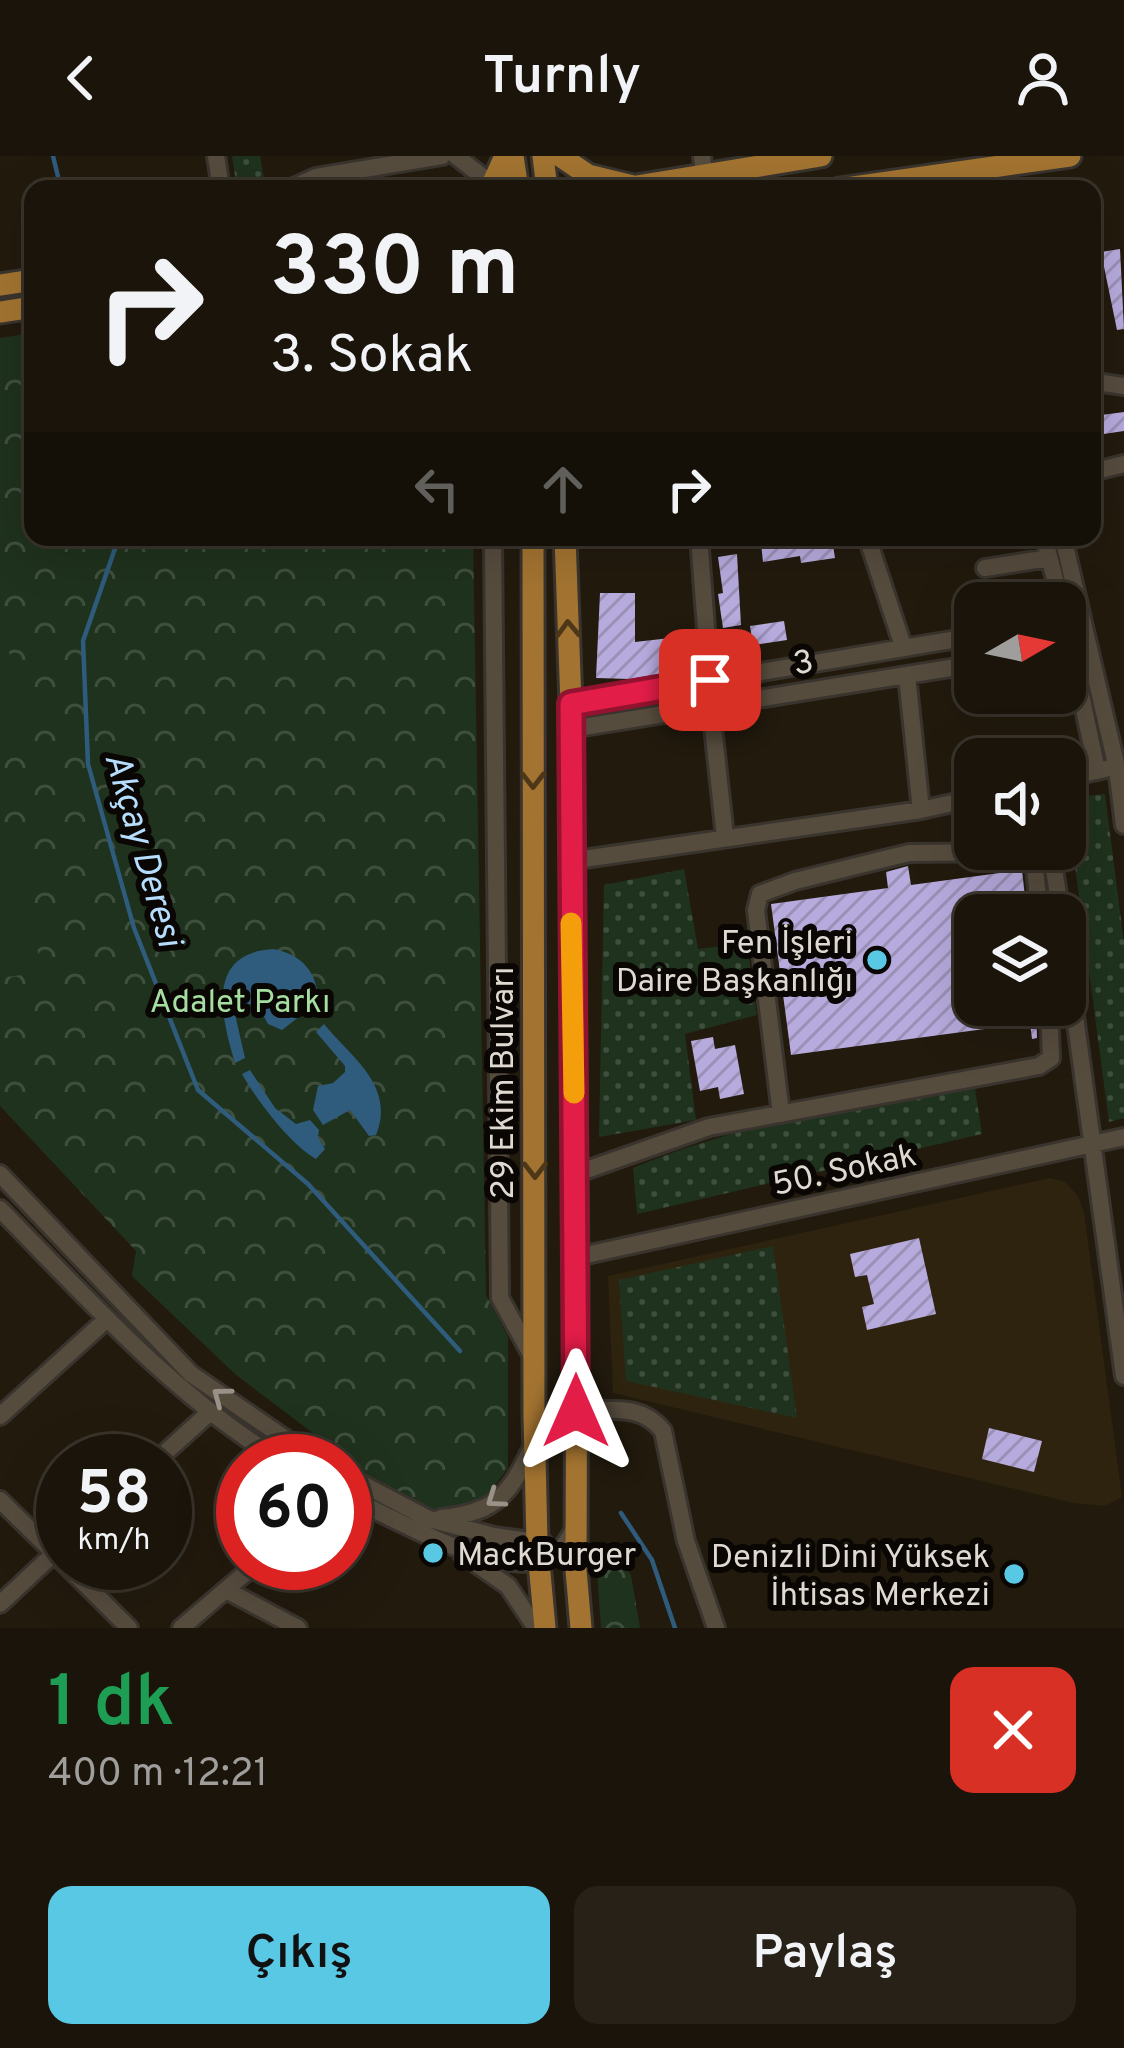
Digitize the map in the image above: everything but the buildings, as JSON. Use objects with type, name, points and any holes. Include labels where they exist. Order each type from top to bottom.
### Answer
[{"type":"main road","points":[[560,156],[603,180]]},
{"type":"main road","points":[[653,180],[703,165],[821,156]]},
{"type":"main road","points":[[965,179],[1070,156]]},
{"type":"main road","name":"29 Ekim Bulvarı","points":[[532,546],[534,1360],[544,1551],[540,1628]]},
{"type":"main road","points":[[565,546],[577,1257],[576,1570],[581,1628]]},
{"type":"street","points":[[309,180],[442,156]]},
{"type":"street","points":[[456,156],[483,180]]},
{"type":"street","points":[[494,546],[500,1298],[534,1360]]},
{"type":"street","points":[[702,546],[710,680]]},
{"type":"street","points":[[870,546],[903,646]]},
{"type":"street","points":[[1046,546],[1055,582]]},
{"type":"street","points":[[1065,546],[1120,767],[1124,825]]},
{"type":"street","points":[[985,568],[1049,558]]},
{"type":"street","points":[[571,704],[954,639]]},
{"type":"street","name":"3","points":[[571,729],[954,667]]},
{"type":"street","points":[[908,675],[921,809]]},
{"type":"street","points":[[1102,703],[1124,698]]},
{"type":"street","points":[[711,708],[725,837]]},
{"type":"street","points":[[1084,714],[1097,771]]},
{"type":"street","points":[[1086,773],[1120,767]]},
{"type":"street","points":[[570,862],[954,802]]},
{"type":"street","points":[[781,1114],[755,910],[760,894],[909,853],[1024,852],[1034,861],[1038,894]]},
{"type":"street","points":[[575,1174],[709,1127],[1039,1066],[1051,1058],[1050,1026]]},
{"type":"street","points":[[1077,1026],[1124,1376]]},
{"type":"street","name":"50. Sokak","points":[[577,1257],[1124,1137]]},
{"type":"street","points":[[0,1174],[191,1374],[279,1434]]},
{"type":"street","points":[[0,1209],[107,1318],[209,1413],[240,1434]]},
{"type":"street","points":[[1,1412],[107,1318]]},
{"type":"street","points":[[576,1411],[637,1411],[663,1431],[686,1541],[716,1628]]},
{"type":"street","points":[[186,1434],[209,1413]]},
{"type":"street","points":[[429,1519],[468,1516],[497,1502],[515,1484],[535,1442]]},
{"type":"street","points":[[372,1489],[429,1519],[544,1551],[576,1570]]},
{"type":"street","points":[[0,1501],[36,1533]]},
{"type":"street","points":[[372,1508],[453,1547],[508,1586],[540,1628]]},
{"type":"street","points":[[453,1547],[544,1551],[570,1539],[576,1525]]},
{"type":"street","points":[[0,1604],[36,1576]]},
{"type":"street","points":[[93,1590],[129,1628]]},
{"type":"street","points":[[182,1628],[229,1591],[298,1628]]},
{"type":"shaded area","points":[[1050,1178],[1065,1182],[1084,1212],[1122,1497],[1105,1506],[1073,1503],[613,1393],[608,1276]]},
{"type":"green space","points":[[232,156],[260,156],[264,180],[236,180]]},
{"type":"green space","name":"Adalet Parkı","points":[[24,334],[24,546],[473,546],[486,1295],[508,1337],[508,1468],[486,1498],[463,1508],[435,1510],[387,1489],[372,1478],[372,1434],[314,1434],[235,1374],[132,1276],[136,1251],[0,1106],[0,338]]},
{"type":"green space","points":[[0,623],[33,729],[0,739]]},
{"type":"green space","points":[[1105,794],[1124,943],[1124,1118],[1109,1122],[1086,949],[1086,894],[1079,894],[1076,870],[1086,870],[1086,796]]},
{"type":"green space","points":[[18,824],[28,885],[0,889],[0,827]]},
{"type":"green space","points":[[684,869],[698,949],[747,943],[757,1015],[685,1034],[696,1120],[599,1137],[604,885]]},
{"type":"green space","points":[[32,917],[41,972],[0,978],[0,921]]},
{"type":"green space","points":[[975,1089],[982,1134],[637,1214],[633,1168],[672,1153],[801,1117]]},
{"type":"green space","points":[[773,1246],[797,1418],[626,1381],[619,1280]]},
{"type":"green space","points":[[595,1544],[611,1546],[631,1575],[640,1628],[601,1628]]},
{"type":"water","points":[[273,949],[306,966],[318,1002],[282,1030],[268,1024],[258,1006],[250,1004],[235,1014],[245,1058],[235,1063],[223,1009],[227,975],[251,953]]},
{"type":"water","points":[[324,1024],[375,1087],[381,1118],[376,1135],[369,1136],[350,1110],[323,1125],[313,1110],[318,1086],[333,1083],[345,1072],[316,1032]]},
{"type":"water","points":[[250,1070],[275,1108],[296,1124],[310,1120],[319,1130],[325,1149],[316,1159],[265,1109],[242,1074]]},
{"type":"waterway","name":"Akçay Deresi","points":[[53,156],[59,180]]},
{"type":"waterway","name":"Akçay Deresi","points":[[116,546],[83,641],[88,764],[134,928],[198,1090],[308,1184],[460,1351]]},
{"type":"waterway","name":"Akçay Deresi","points":[[621,1513],[652,1560],[675,1628]]},
{"type":"slow traffic","points":[[571,923],[574,1093]]},
{"type":"place","name":"Fen İşleri Daire Başkanlığı","points":[[877,960]]},
{"type":"place","name":"MackBurger","points":[[433,1553]]},
{"type":"place","name":"Denizli Dini Yüksek İhtisas Merkezi","points":[[1014,1574]]},
{"type":"route","points":[[576,1411],[571,704],[710,680]]}]
